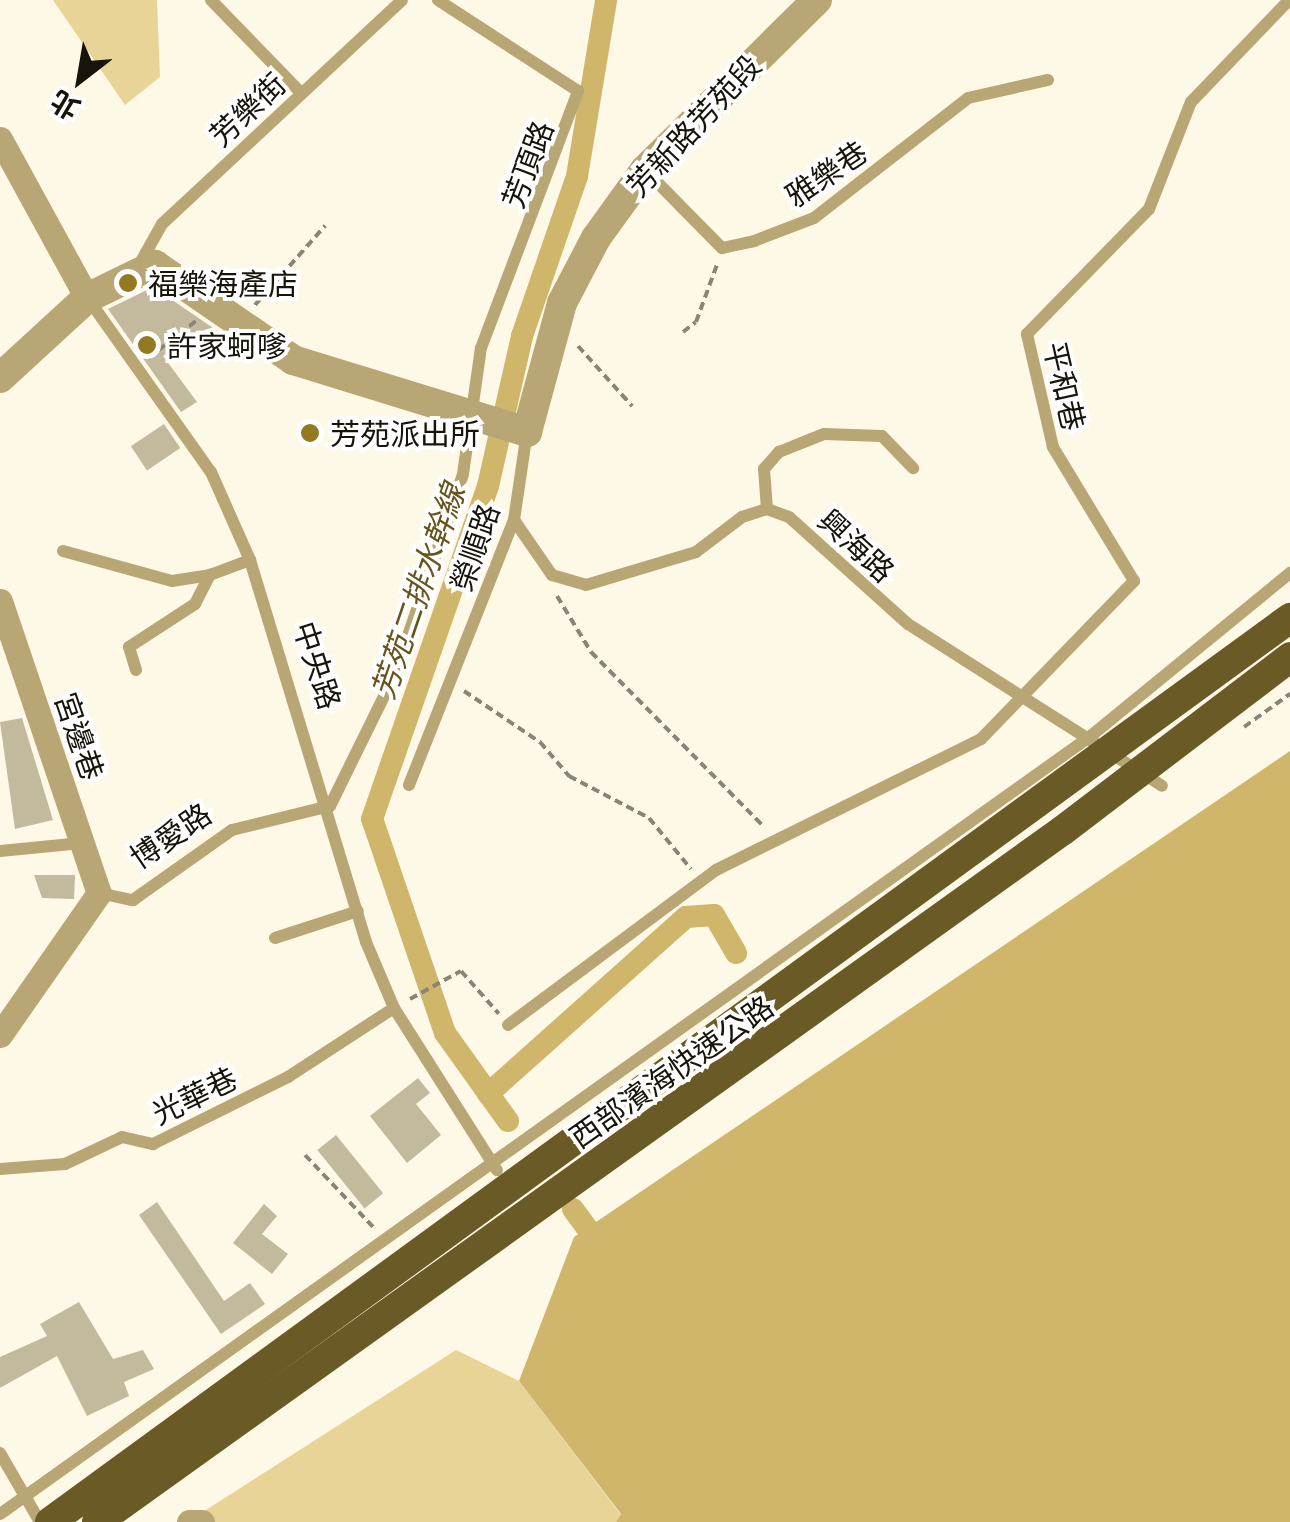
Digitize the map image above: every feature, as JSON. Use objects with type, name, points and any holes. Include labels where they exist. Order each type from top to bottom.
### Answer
[{"type":"highway","name":"西部濱海快速公路","points":[[50,1522],[1290,618]]},
{"type":"highway","name":"西部濱海快速公路","points":[[98,1522],[997,878],[1290,657]]},
{"type":"street","name":"芳新路芳苑段","points":[[527,432],[557,322],[596,238],[645,170],[817,0]]},
{"type":"street","name":"中央路","points":[[0,139],[87,298]]},
{"type":"street","points":[[0,378],[87,298],[139,265],[155,264],[227,314],[341,379],[468,412],[527,432]]},
{"type":"street","name":"宮邊巷","points":[[0,600],[99,893]]},
{"type":"street","points":[[0,1035],[99,893]]},
{"type":"street","points":[[189,1522],[202,1522]]},
{"type":"lane","points":[[211,0],[301,93]]},
{"type":"lane","name":"芳樂街","points":[[139,265],[162,224],[402,0]]},
{"type":"lane","name":"芳頂路","points":[[438,0],[578,91],[481,348],[468,412]]},
{"type":"lane","name":"平和巷","points":[[1024,692],[1134,581],[1053,448],[1027,334],[1149,209],[1192,102],[1289,0]]},
{"type":"lane","name":"雅樂巷","points":[[722,248],[814,218],[968,98],[1048,80]]},
{"type":"lane","points":[[645,170],[685,220],[722,248]]},
{"type":"lane","name":"中央路","points":[[87,298],[211,472],[250,560],[330,806],[358,910],[394,1008],[535,1230]]},
{"type":"lane","points":[[330,806],[442,549],[464,474],[468,412]]},
{"type":"lane","name":"榮順路","points":[[410,785],[514,520],[527,432]]},
{"type":"lane","points":[[514,520],[552,575],[586,586],[696,552],[767,508],[764,469],[779,452],[824,434],[882,436],[913,468]]},
{"type":"lane","name":"興海路","points":[[767,508],[789,516],[908,624],[1092,735],[1162,786]]},
{"type":"lane","points":[[63,551],[172,581],[210,574],[250,560]]},
{"type":"lane","points":[[0,1514],[494,1166],[1092,735],[1290,573]]},
{"type":"lane","points":[[136,670],[129,647],[195,604],[210,574]]},
{"type":"lane","points":[[508,1025],[700,880],[980,738],[1024,692]]},
{"type":"lane","name":"博愛路","points":[[99,893],[132,900],[232,830],[330,806]]},
{"type":"lane","points":[[0,851],[82,842]]},
{"type":"lane","points":[[274,938],[358,910]]},
{"type":"lane","name":"光華巷","points":[[0,1169],[64,1164],[122,1137],[153,1144],[288,1077],[394,1008]]},
{"type":"lane","points":[[0,1452],[22,1500],[40,1522]]},
{"type":"path","points":[[136,367],[227,314],[325,226]]},
{"type":"path","points":[[683,332],[696,322],[722,248]]},
{"type":"path","points":[[557,322],[632,406]]},
{"type":"path","points":[[552,575],[590,652],[777,840]]},
{"type":"path","points":[[452,678],[483,712],[502,713],[540,742],[569,776],[648,818],[700,880]]},
{"type":"path","points":[[394,1008],[461,971],[508,1025]]},
{"type":"path","points":[[306,1155],[386,1242]]},
{"type":"shaded area","points":[[53,0],[157,0],[160,77],[125,105]]},
{"type":"shaded area","points":[[1290,751],[1290,1522],[616,1522],[621,1514],[519,1381],[574,1237]]},
{"type":"shaded area","points":[[456,1350],[519,1381],[621,1515],[616,1522],[187,1522]]},
{"type":"building","points":[[153,287],[225,336],[208,349],[193,334],[163,356],[197,402],[181,412],[108,309]]},
{"type":"building","points":[[164,424],[180,448],[147,470],[131,446]]},
{"type":"building","points":[[22,718],[53,820],[15,829],[0,722]]},
{"type":"building","points":[[34,875],[75,875],[74,899],[42,898]]},
{"type":"building","points":[[418,1078],[430,1093],[416,1104],[441,1135],[407,1163],[370,1116]]},
{"type":"building","points":[[336,1135],[383,1193],[365,1208],[317,1150]]},
{"type":"building","points":[[157,1202],[224,1301],[250,1283],[265,1304],[221,1334],[139,1215]]},
{"type":"building","points":[[264,1204],[277,1216],[262,1234],[288,1254],[272,1274],[233,1243]]},
{"type":"building","points":[[79,1302],[113,1359],[143,1350],[154,1369],[124,1382],[129,1396],[87,1416],[57,1356],[0,1388],[0,1357],[47,1336],[40,1324]]},
{"type":"waterway","name":"芳苑二排水幹線","points":[[508,1121],[445,1033],[372,819],[488,486],[522,336],[577,176],[606,0]]},
{"type":"waterway","points":[[488,1094],[686,917],[714,915],[736,953]]},
{"type":"waterway","points":[[573,1209],[603,1250]]},
{"type":"place","name":"福樂海產店","points":[[128,283]]},
{"type":"place","name":"許家蚵嗲","points":[[147,345]]},
{"type":"place","name":"芳苑派出所","points":[[310,433]]}]
